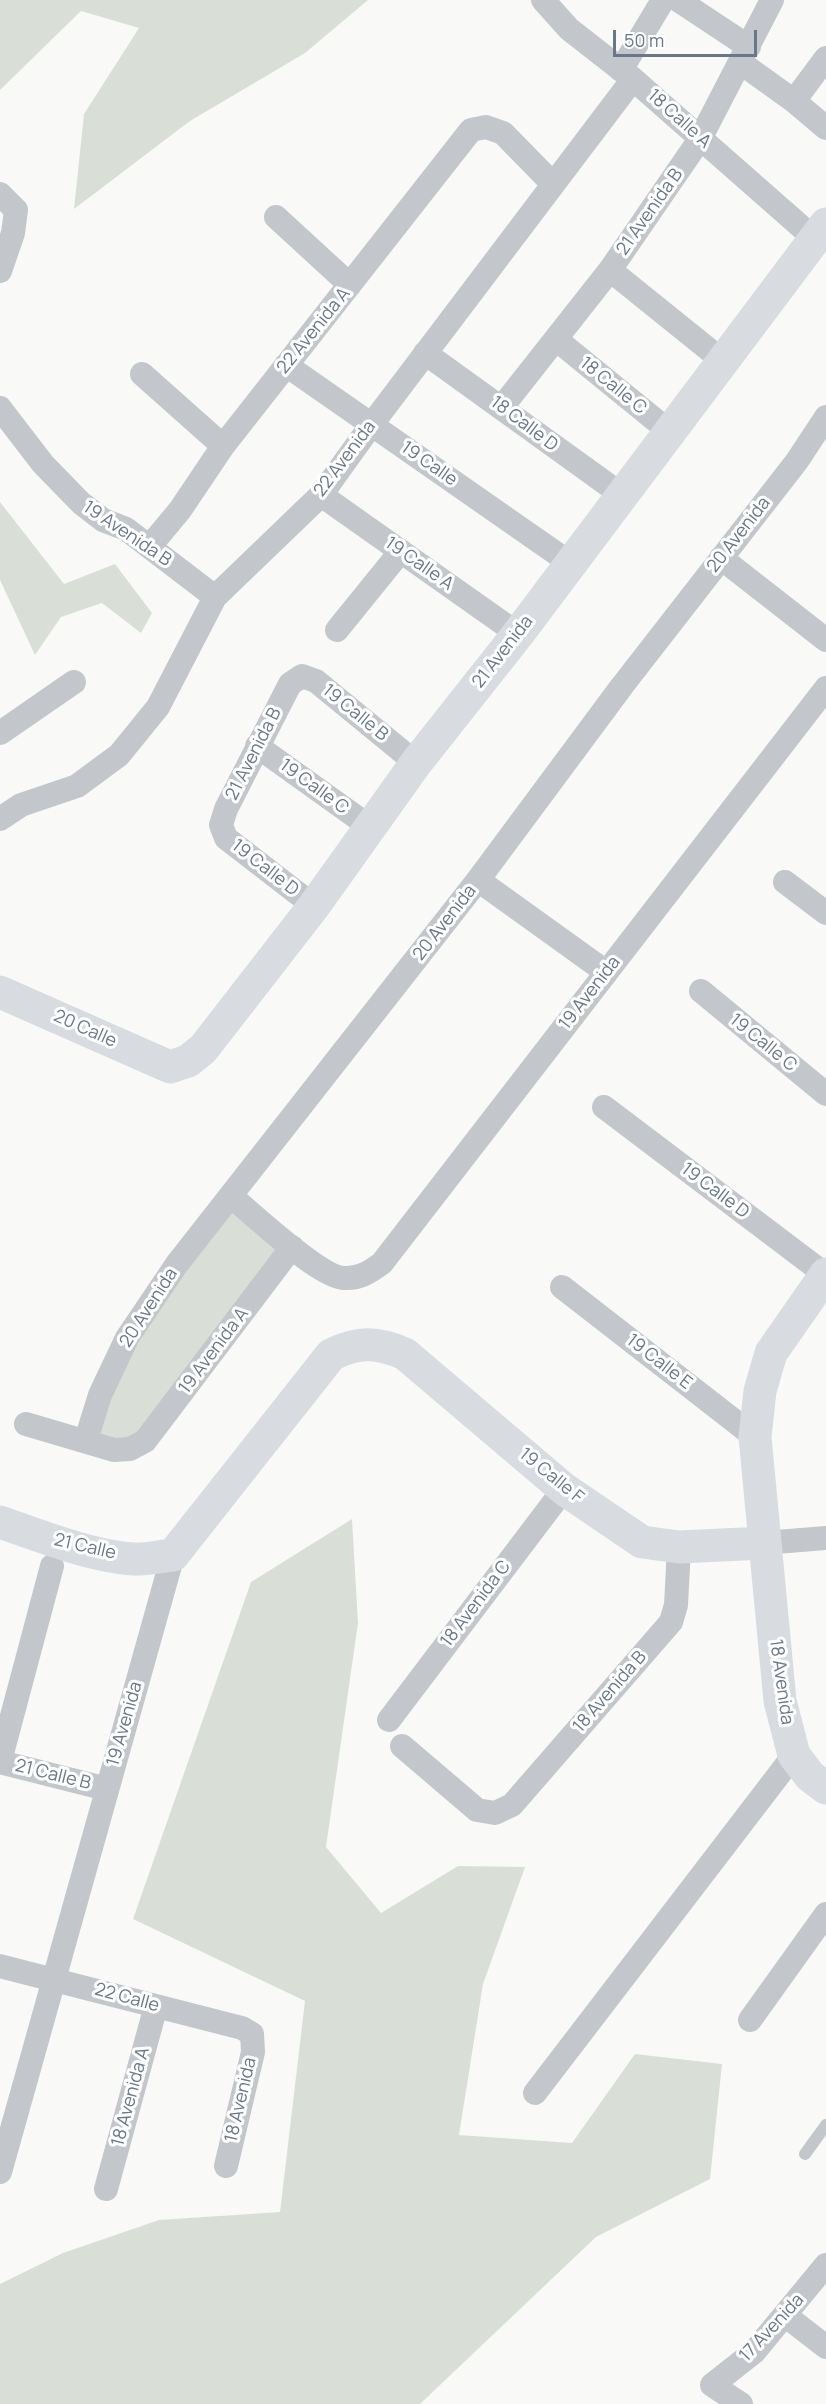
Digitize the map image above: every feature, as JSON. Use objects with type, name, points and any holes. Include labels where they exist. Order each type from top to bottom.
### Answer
[{"type":"street","name":"18 Calle A","points":[[543,0],[569,29],[627,74],[700,139],[820,231]]},
{"type":"street","name":"22 Avenida","points":[[0,819],[21,805],[77,786],[118,754],[158,707],[215,597],[321,495],[553,184],[627,74],[663,0]]},
{"type":"street","points":[[678,0],[745,55],[826,128]]},
{"type":"street","name":"21 Avenida B","points":[[502,407],[610,270],[700,139],[772,0]]},
{"type":"street","points":[[794,101],[826,58]]},
{"type":"street","name":"22 Avenida A","points":[[150,546],[180,510],[223,446],[471,130],[486,127],[503,133],[553,184]]},
{"type":"street","points":[[0,194],[16,210],[9,250],[0,271]]},
{"type":"street","points":[[276,217],[350,285]]},
{"type":"street","name":"21 Avenida","points":[[170,1067],[188,1061],[203,1049],[314,906],[416,763],[518,634],[820,231]]},
{"type":"street","points":[[610,270],[723,361]]},
{"type":"street","name":"18 Calle C","points":[[557,339],[670,432]]},
{"type":"street","name":"18 Calle D","points":[[425,353],[622,495]]},
{"type":"street","name":"19 Calle","points":[[286,365],[570,563]]},
{"type":"street","points":[[142,375],[223,446]]},
{"type":"street","name":"19 Avenida B","points":[[0,408],[43,465],[81,503],[103,520],[126,529],[215,597]]},
{"type":"street","name":"20 Avenida","points":[[86,1440],[100,1395],[127,1338],[177,1264],[232,1197],[478,880],[721,558],[798,461],[826,417]]},
{"type":"street","name":"19 Calle A","points":[[321,495],[518,634]]},
{"type":"street","points":[[336,630],[401,551]]},
{"type":"street","points":[[721,558],[826,640]]},
{"type":"street","name":"19 Calle B","points":[[290,684],[302,676],[316,681],[416,763]]},
{"type":"street","points":[[0,733],[74,682]]},
{"type":"street","name":"21 Avenida B","points":[[221,825],[257,746],[290,684]]},
{"type":"street","name":"19 Avenida","points":[[292,1247],[341,1278],[356,1278],[382,1263],[826,688]]},
{"type":"street","name":"19 Calle C","points":[[257,746],[370,827]]},
{"type":"street","name":"19 Calle D","points":[[221,825],[226,838],[314,906]]},
{"type":"street","points":[[478,880],[606,972]]},
{"type":"street","points":[[786,882],[826,913]]},
{"type":"street","name":"19 Calle C","points":[[701,991],[826,1094]]},
{"type":"street","name":"20 Calle","points":[[0,992],[170,1067]]},
{"type":"street","name":"19 Calle D","points":[[604,1107],[826,1274]]},
{"type":"street","points":[[232,1197],[292,1247]]},
{"type":"street","name":"19 Avenida A","points":[[86,1440],[114,1450],[130,1449],[145,1441],[292,1247]]},
{"type":"street","name":"18 Avenida","points":[[794,1755],[780,1701],[755,1437],[759,1391],[771,1353],[826,1274]]},
{"type":"street","name":"19 Calle E","points":[[562,1287],[755,1437]]},
{"type":"street","name":"19 Avenida","points":[[0,2172],[172,1555],[331,1355],[362,1343]]},
{"type":"street","name":"19 Calle F","points":[[362,1343],[387,1346],[405,1354],[564,1489],[642,1542],[679,1547],[764,1543]]},
{"type":"street","points":[[26,1424],[86,1440]]},
{"type":"street","name":"18 Avenida C","points":[[389,1720],[564,1489]]},
{"type":"street","name":"21 Calle","points":[[0,1522],[58,1542],[104,1553],[140,1559],[172,1555]]},
{"type":"street","points":[[764,1543],[826,1538]]},
{"type":"street","name":"18 Avenida B","points":[[402,1746],[477,1810],[495,1813],[512,1805],[671,1622],[676,1605],[679,1547]]},
{"type":"street","points":[[0,1761],[52,1566]]},
{"type":"street","points":[[535,2093],[794,1755],[810,1776],[826,1788]]},
{"type":"street","name":"21 Calle B","points":[[0,1761],[107,1789]]},
{"type":"street","points":[[750,2020],[826,1914]]},
{"type":"street","name":"22 Calle","points":[[0,1966],[242,2028],[252,2034]]},
{"type":"street","name":"18 Avenida A","points":[[106,2188],[156,2006]]},
{"type":"street","name":"18 Avenida","points":[[226,2166],[253,2052],[252,2034]]},
{"type":"street","name":"17 Avenida","points":[[741,2404],[712,2385],[754,2352],[826,2265]]},
{"type":"street","points":[[786,2316],[826,2347]]},
{"type":"lane","points":[[805,2154],[826,2126]]},
{"type":"shaded area","points":[[0,0],[368,0],[305,53],[190,121],[74,209],[84,114],[139,28],[81,11],[0,90]]},
{"type":"shaded area","points":[[0,502],[64,584],[115,564],[152,613],[141,633],[102,603],[61,617],[35,655],[0,580]]},
{"type":"shaded area","points":[[232,1197],[292,1247],[145,1441],[86,1440],[100,1395]]},
{"type":"shaded area","points":[[352,1519],[358,1623],[326,1847],[381,1913],[458,1866],[525,1867],[483,1984],[459,2135],[572,2143],[635,2054],[722,2064],[710,2179],[596,2237],[420,2404],[0,2404],[0,2284],[63,2253],[159,2220],[280,2212],[305,2001],[133,1919],[251,1582]]}]
